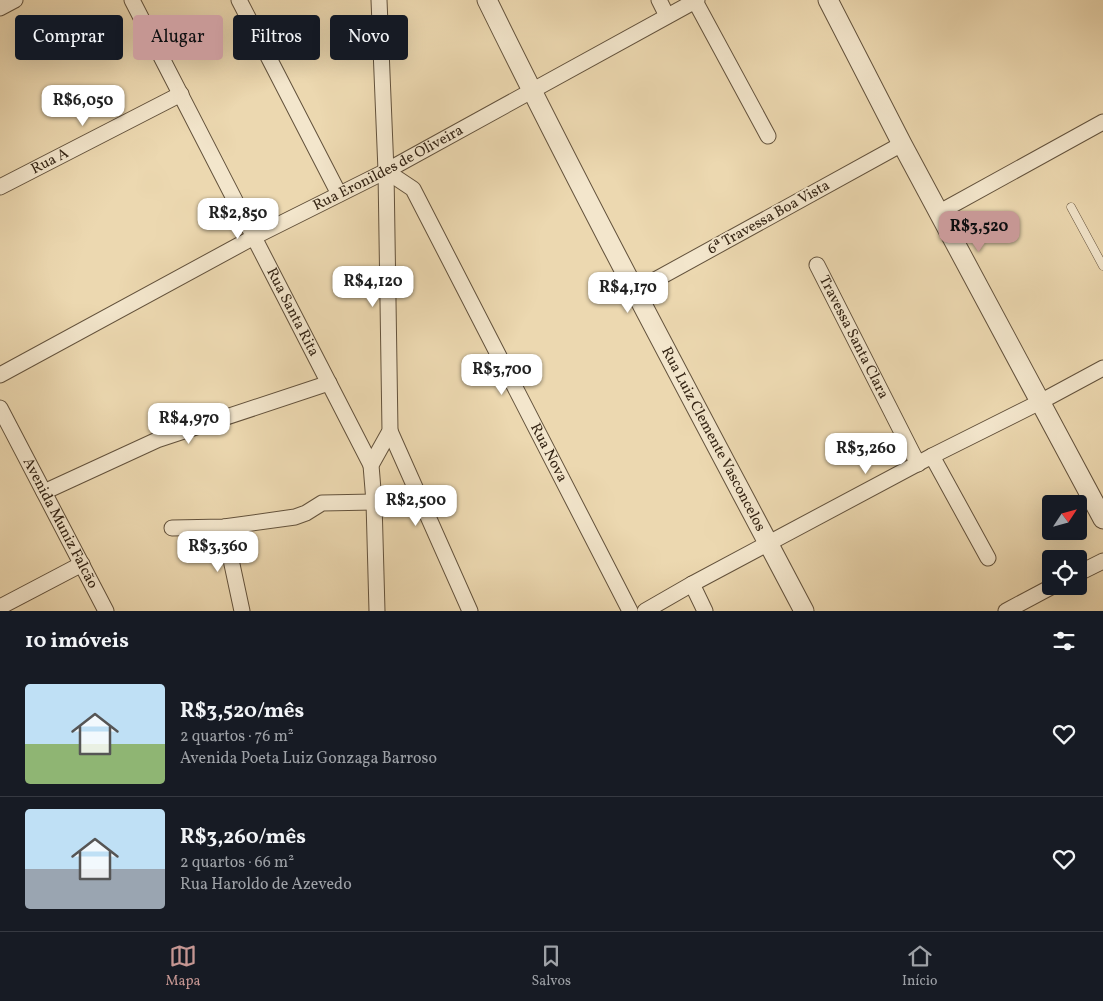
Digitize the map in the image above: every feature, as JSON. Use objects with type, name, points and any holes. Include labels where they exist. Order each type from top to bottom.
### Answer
[{"type":"street","points":[[0,8],[15,0]]},
{"type":"street","name":"Rua Santa Rita","points":[[132,0],[372,465]]},
{"type":"street","points":[[240,0],[339,194]]},
{"type":"street","points":[[379,0],[386,171],[390,431],[470,611]]},
{"type":"street","name":"Rua Luiz Clemente Vasconcelos","points":[[487,0],[635,291],[804,611]]},
{"type":"street","points":[[659,0],[667,16]]},
{"type":"street","points":[[828,0],[938,213],[1103,519]]},
{"type":"street","name":"Rua Eronildes de Oliveira","points":[[0,375],[254,237],[386,171],[696,1],[768,136]]},
{"type":"street","name":"Rua A","points":[[0,186],[181,94]]},
{"type":"street","points":[[938,213],[1103,122]]},
{"type":"street","name":"6ª Travessa Boa Vista","points":[[635,291],[902,144]]},
{"type":"street","name":"Rua Nova","points":[[386,171],[413,189],[630,611]]},
{"type":"street","name":"Travessa Santa Clara","points":[[817,265],[918,464]]},
{"type":"street","points":[[645,611],[768,543],[1103,368]]},
{"type":"street","points":[[44,492],[157,440],[329,383]]},
{"type":"street","name":"Avenida Muniz Falcão","points":[[0,408],[106,611]]},
{"type":"street","points":[[377,611],[372,465],[390,431]]},
{"type":"street","points":[[932,456],[988,558]]},
{"type":"street","points":[[172,528],[224,527],[295,517],[306,513],[322,503],[374,502]]},
{"type":"street","points":[[224,527],[242,611]]},
{"type":"street","points":[[1087,569],[1103,560]]},
{"type":"street","points":[[0,607],[82,564]]},
{"type":"street","points":[[692,584],[706,611]]},
{"type":"street","points":[[1006,611],[1042,592]]},
{"type":"lane","points":[[1071,207],[1103,266]]}]
